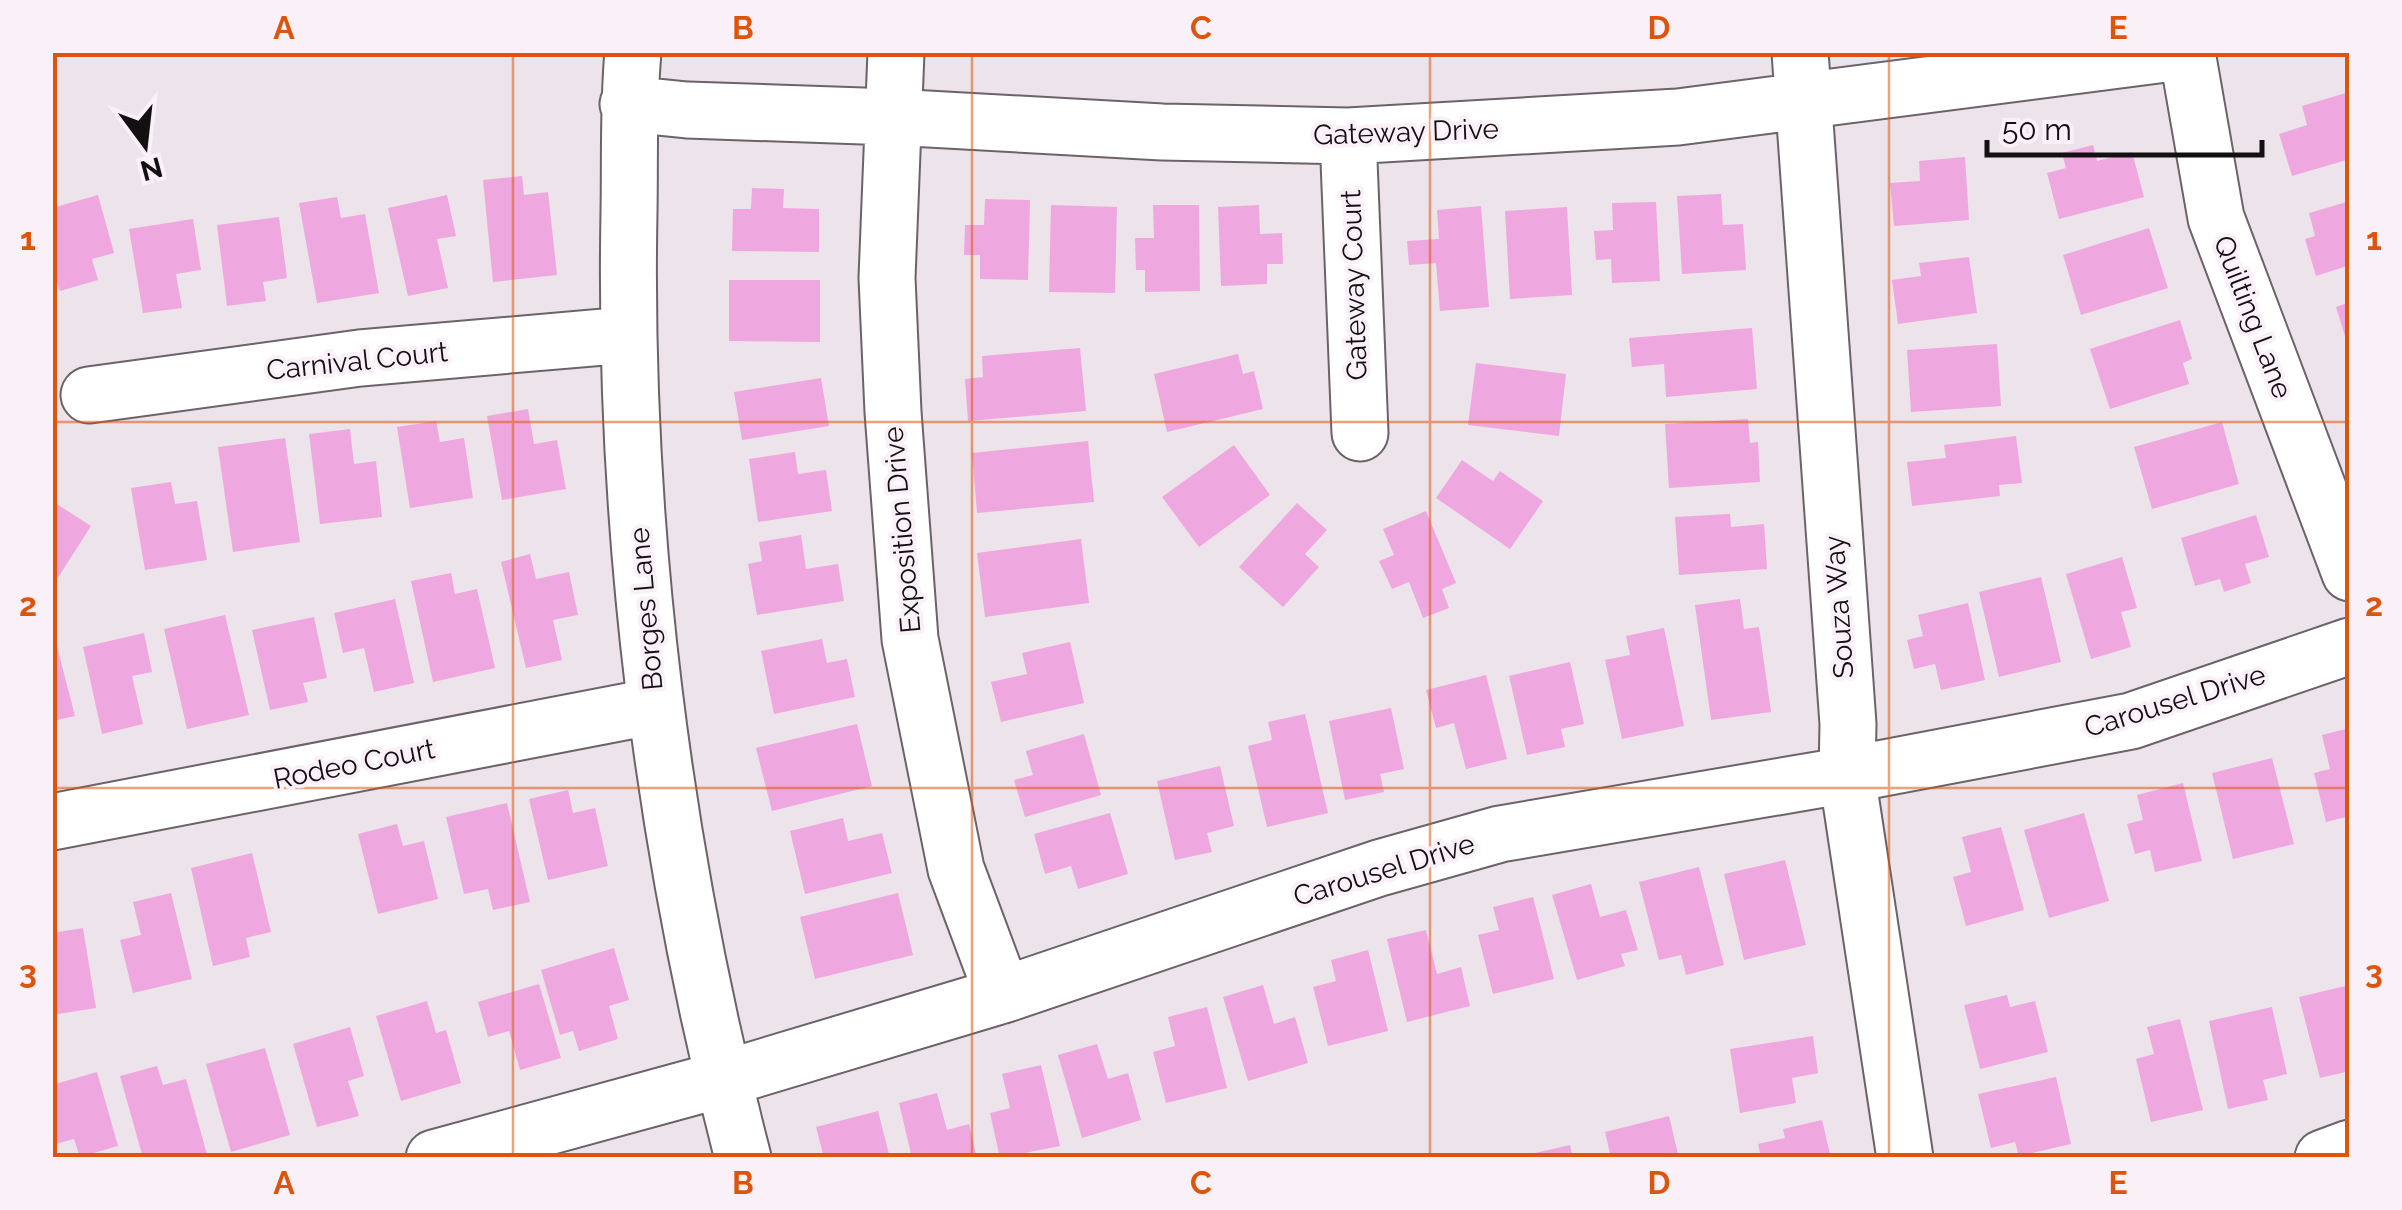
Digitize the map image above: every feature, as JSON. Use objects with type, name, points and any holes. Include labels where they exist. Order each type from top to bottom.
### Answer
[{"type":"street","name":"Exposition Drive","points":[[896,52],[887,278],[910,639],[956,869],[1003,996]]},
{"type":"street","name":"Gateway Drive","points":[[630,78],[687,110],[1162,132],[1348,136],[1678,117],[1801,78],[2184,52]]},
{"type":"street","name":"Quilting Lane","points":[[2184,52],[2216,218],[2350,572]]},
{"type":"street","name":"Borges Lane","points":[[630,78],[627,335],[641,563],[655,706],[699,962],[744,1158]]},
{"type":"street","name":"Souza Way","points":[[1801,78],[1848,776],[1905,1158]]},
{"type":"street","name":"Gateway Court","points":[[1348,136],[1360,433]]},
{"type":"street","name":"Carnival Court","points":[[88,394],[360,358],[627,335]]},
{"type":"street","name":"Carousel Drive","points":[[434,1158],[723,1079],[1003,996],[1379,868],[1500,834],[1848,776],[2131,721],[2350,646]]},
{"type":"street","name":"Rodeo Court","points":[[52,822],[655,706]]},
{"type":"street","points":[[2324,1158],[2350,1148]]},
{"type":"building","points":[[2346,93],[2350,105],[2350,159],[2292,176],[2279,134],[2307,125],[2302,106]]},
{"type":"building","points":[[2093,145],[2097,161],[2132,152],[2144,197],[2059,219],[2047,173],[2066,168],[2062,153]]},
{"type":"building","points":[[1965,157],[1969,220],[1894,226],[1890,183],[1920,181],[1919,161]]},
{"type":"building","points":[[522,176],[524,195],[548,192],[557,275],[493,282],[483,180]]},
{"type":"building","points":[[752,188],[784,189],[783,208],[819,209],[819,252],[732,251],[733,209],[751,209]]},
{"type":"building","points":[[1721,194],[1723,225],[1743,224],[1746,270],[1682,274],[1677,196]]},
{"type":"building","points":[[98,195],[114,253],[92,259],[98,280],[60,291],[52,265],[52,208]]},
{"type":"building","points":[[447,195],[456,236],[437,239],[448,288],[408,296],[388,208]]},
{"type":"building","points":[[337,197],[341,218],[365,214],[379,293],[317,303],[299,203]]},
{"type":"building","points":[[985,199],[1030,200],[1028,280],[980,279],[980,255],[964,255],[965,225],[984,225]]},
{"type":"building","points":[[2350,201],[2350,265],[2316,276],[2305,239],[2315,236],[2309,213]]},
{"type":"building","points":[[1656,202],[1660,281],[1612,283],[1611,259],[1596,260],[1594,231],[1613,230],[1612,203]]},
{"type":"building","points":[[1051,205],[1117,207],[1115,293],[1049,292]]},
{"type":"building","points":[[1153,205],[1199,205],[1200,291],[1145,292],[1145,270],[1136,270],[1135,238],[1154,238]]},
{"type":"building","points":[[1259,205],[1260,234],[1282,233],[1283,264],[1267,264],[1267,284],[1221,286],[1218,207]]},
{"type":"building","points":[[1481,206],[1489,307],[1440,311],[1436,263],[1409,265],[1407,241],[1439,239],[1437,210]]},
{"type":"building","points":[[1567,207],[1572,295],[1510,299],[1505,211]]},
{"type":"building","points":[[279,217],[287,278],[263,282],[266,301],[227,306],[217,225]]},
{"type":"building","points":[[193,219],[201,270],[176,274],[182,308],[143,313],[129,229]]},
{"type":"building","points":[[2149,228],[2168,288],[2081,315],[2063,255]]},
{"type":"building","points":[[1969,257],[1977,313],[1898,324],[1892,280],[1921,276],[1919,263]]},
{"type":"building","points":[[729,280],[820,280],[820,342],[729,341]]},
{"type":"building","points":[[2350,302],[2350,349],[2349,349],[2336,307]]},
{"type":"building","points":[[2180,320],[2192,359],[2183,363],[2189,384],[2110,409],[2090,349]]},
{"type":"building","points":[[1752,328],[1757,389],[1666,397],[1664,364],[1632,367],[1629,338]]},
{"type":"building","points":[[1997,344],[2001,406],[1911,412],[1907,350]]},
{"type":"building","points":[[1080,348],[1086,411],[968,421],[965,379],[983,377],[982,356]]},
{"type":"building","points":[[1238,354],[1243,374],[1254,371],[1263,409],[1167,432],[1154,374]]},
{"type":"building","points":[[1476,363],[1566,374],[1559,436],[1468,425]]},
{"type":"building","points":[[821,378],[829,426],[742,440],[734,392]]},
{"type":"building","points":[[528,409],[534,444],[557,440],[566,489],[502,500],[487,416]]},
{"type":"building","points":[[1748,419],[1750,443],[1758,442],[1760,482],[1669,488],[1665,424]]},
{"type":"building","points":[[436,421],[440,442],[464,438],[473,498],[410,508],[397,427]]},
{"type":"building","points":[[2222,422],[2239,484],[2152,509],[2134,447]]},
{"type":"building","points":[[350,429],[354,464],[376,461],[382,517],[320,524],[309,434]]},
{"type":"building","points":[[2016,436],[2022,483],[1999,485],[2000,496],[1912,506],[1907,462],[1946,458],[1944,445]]},
{"type":"building","points":[[285,438],[300,542],[233,552],[218,447]]},
{"type":"building","points":[[1088,441],[1094,502],[977,513],[972,453]]},
{"type":"building","points":[[1234,445],[1270,495],[1199,547],[1162,497]]},
{"type":"building","points":[[795,452],[798,474],[826,470],[832,511],[758,522],[749,459]]},
{"type":"building","points":[[1462,460],[1493,481],[1500,471],[1543,501],[1510,549],[1436,498]]},
{"type":"building","points":[[171,482],[175,504],[197,501],[207,560],[145,570],[131,488]]},
{"type":"building","points":[[52,501],[91,526],[52,587]]},
{"type":"building","points":[[1297,503],[1327,530],[1305,554],[1319,567],[1283,607],[1239,567]]},
{"type":"building","points":[[1426,511],[1456,583],[1442,589],[1449,608],[1423,618],[1409,582],[1392,589],[1379,561],[1394,555],[1383,529]]},
{"type":"building","points":[[1730,514],[1731,527],[1764,524],[1767,569],[1679,575],[1675,517]]},
{"type":"building","points":[[2256,515],[2269,557],[2245,564],[2251,583],[2224,592],[2220,579],[2195,586],[2181,538]]},
{"type":"building","points":[[801,535],[806,569],[838,564],[844,601],[757,615],[748,564],[762,561],[759,542]]},
{"type":"building","points":[[1081,539],[1089,603],[985,617],[977,553]]},
{"type":"building","points":[[530,554],[536,579],[569,572],[578,615],[553,620],[562,660],[526,668],[501,562]]},
{"type":"building","points":[[2122,557],[2137,608],[2121,612],[2131,647],[2091,659],[2066,574]]},
{"type":"building","points":[[451,573],[455,594],[477,589],[495,668],[433,682],[411,581]]},
{"type":"building","points":[[2041,577],[2061,662],[1999,677],[1979,592]]},
{"type":"building","points":[[395,599],[414,683],[374,692],[364,648],[343,653],[334,613]]},
{"type":"building","points":[[1740,599],[1744,629],[1759,627],[1771,712],[1711,720],[1695,605]]},
{"type":"building","points":[[1968,603],[1985,680],[1941,690],[1935,664],[1914,669],[1907,640],[1923,636],[1918,615]]},
{"type":"building","points":[[225,615],[249,715],[187,729],[164,629]]},
{"type":"building","points":[[314,617],[327,678],[303,683],[308,702],[270,710],[252,630]]},
{"type":"building","points":[[52,627],[75,716],[52,721]]},
{"type":"building","points":[[1664,628],[1684,726],[1622,739],[1605,660],[1630,655],[1626,636]]},
{"type":"building","points":[[144,633],[152,672],[132,676],[143,724],[102,734],[83,647]]},
{"type":"building","points":[[822,639],[827,663],[847,659],[855,697],[774,714],[761,651]]},
{"type":"building","points":[[1070,642],[1084,703],[1001,722],[991,682],[1027,674],[1022,653]]},
{"type":"building","points":[[1570,662],[1584,724],[1561,729],[1565,747],[1527,755],[1509,676]]},
{"type":"building","points":[[1486,675],[1507,759],[1466,769],[1454,723],[1436,728],[1426,690]]},
{"type":"building","points":[[1391,708],[1404,769],[1380,774],[1384,792],[1345,800],[1329,721]]},
{"type":"building","points":[[1305,714],[1328,813],[1267,827],[1248,746],[1272,740],[1268,722]]},
{"type":"building","points":[[857,724],[872,786],[772,811],[756,748]]},
{"type":"building","points":[[2350,728],[2350,816],[2326,822],[2314,773],[2330,769],[2322,735]]},
{"type":"building","points":[[1084,734],[1101,795],[1025,817],[1014,780],[1033,775],[1026,751]]},
{"type":"building","points":[[2272,758],[2294,844],[2233,859],[2212,773]]},
{"type":"building","points":[[1220,766],[1234,826],[1207,833],[1212,852],[1175,860],[1157,781]]},
{"type":"building","points":[[2183,783],[2202,861],[2155,872],[2150,850],[2135,854],[2127,824],[2143,820],[2137,795]]},
{"type":"building","points":[[568,790],[573,813],[595,808],[608,866],[548,880],[529,799]]},
{"type":"building","points":[[507,803],[530,902],[493,910],[488,889],[464,894],[446,817]]},
{"type":"building","points":[[1110,813],[1128,874],[1078,889],[1071,866],[1045,874],[1034,834]]},
{"type":"building","points":[[2084,813],[2109,901],[2049,918],[2024,830]]},
{"type":"building","points":[[843,818],[848,841],[882,833],[892,873],[805,894],[790,831]]},
{"type":"building","points":[[397,824],[403,846],[424,841],[438,899],[378,914],[358,834]]},
{"type":"building","points":[[2001,827],[2024,910],[1966,926],[1953,877],[1971,872],[1962,837]]},
{"type":"building","points":[[252,853],[271,932],[246,938],[250,957],[213,966],[191,868]]},
{"type":"building","points":[[1785,860],[1806,945],[1744,960],[1724,874]]},
{"type":"building","points":[[1699,867],[1724,965],[1686,975],[1681,955],[1659,960],[1639,882]]},
{"type":"building","points":[[1591,884],[1600,917],[1626,910],[1638,950],[1621,954],[1625,966],[1577,980],[1552,895]]},
{"type":"building","points":[[171,893],[192,979],[133,993],[120,940],[141,935],[133,902]]},
{"type":"building","points":[[898,893],[913,955],[815,979],[800,917]]},
{"type":"building","points":[[1533,897],[1554,979],[1493,994],[1478,935],[1499,930],[1493,907]]},
{"type":"building","points":[[83,928],[96,1008],[52,1015],[52,933]]},
{"type":"building","points":[[1426,930],[1437,974],[1461,967],[1470,1006],[1407,1022],[1387,939]]},
{"type":"building","points":[[614,948],[629,1000],[609,1006],[618,1039],[579,1051],[573,1031],[560,1035],[541,970]]},
{"type":"building","points":[[1368,950],[1388,1031],[1328,1046],[1313,987],[1336,981],[1331,960]]},
{"type":"building","points":[[539,984],[561,1058],[520,1070],[509,1031],[488,1037],[478,1002]]},
{"type":"building","points":[[1263,985],[1274,1024],[1295,1017],[1308,1063],[1248,1081],[1223,997]]},
{"type":"building","points":[[2350,985],[2350,1071],[2320,1078],[2299,997]]},
{"type":"building","points":[[2007,995],[2010,1007],[2035,1001],[2048,1052],[1980,1069],[1964,1005]]},
{"type":"building","points":[[427,1001],[436,1033],[446,1030],[461,1083],[401,1101],[376,1016]]},
{"type":"building","points":[[1207,1007],[1227,1088],[1166,1103],[1153,1052],[1175,1046],[1168,1017]]},
{"type":"building","points":[[2272,1007],[2287,1074],[2263,1080],[2268,1100],[2228,1109],[2209,1021]]},
{"type":"building","points":[[2180,1019],[2203,1110],[2151,1122],[2136,1059],[2154,1054],[2147,1027]]},
{"type":"building","points":[[350,1027],[364,1076],[348,1081],[359,1116],[317,1127],[293,1044]]},
{"type":"building","points":[[1813,1036],[1818,1073],[1792,1078],[1796,1103],[1740,1113],[1730,1049]]},
{"type":"building","points":[[1097,1044],[1108,1079],[1128,1073],[1141,1120],[1082,1138],[1058,1055]]},
{"type":"building","points":[[265,1048],[290,1135],[231,1152],[206,1064]]},
{"type":"building","points":[[1041,1065],[1060,1146],[1000,1158],[990,1113],[1010,1108],[1002,1074]]},
{"type":"building","points":[[157,1066],[163,1085],[186,1079],[208,1158],[143,1158],[120,1076]]},
{"type":"building","points":[[97,1072],[118,1146],[80,1157],[74,1139],[52,1145],[52,1085]]},
{"type":"building","points":[[2056,1077],[2071,1144],[2019,1156],[2015,1142],[1991,1148],[1978,1094]]},
{"type":"building","points":[[937,1093],[947,1130],[969,1124],[977,1158],[912,1158],[899,1103]]},
{"type":"building","points":[[878,1111],[890,1158],[824,1158],[816,1127]]},
{"type":"building","points":[[1669,1116],[1679,1158],[1611,1158],[1605,1132]]},
{"type":"building","points":[[1822,1120],[1831,1158],[1761,1158],[1758,1144],[1785,1138],[1783,1129]]},
{"type":"building","points":[[1570,1145],[1573,1158],[1522,1158],[1522,1156]]}]
